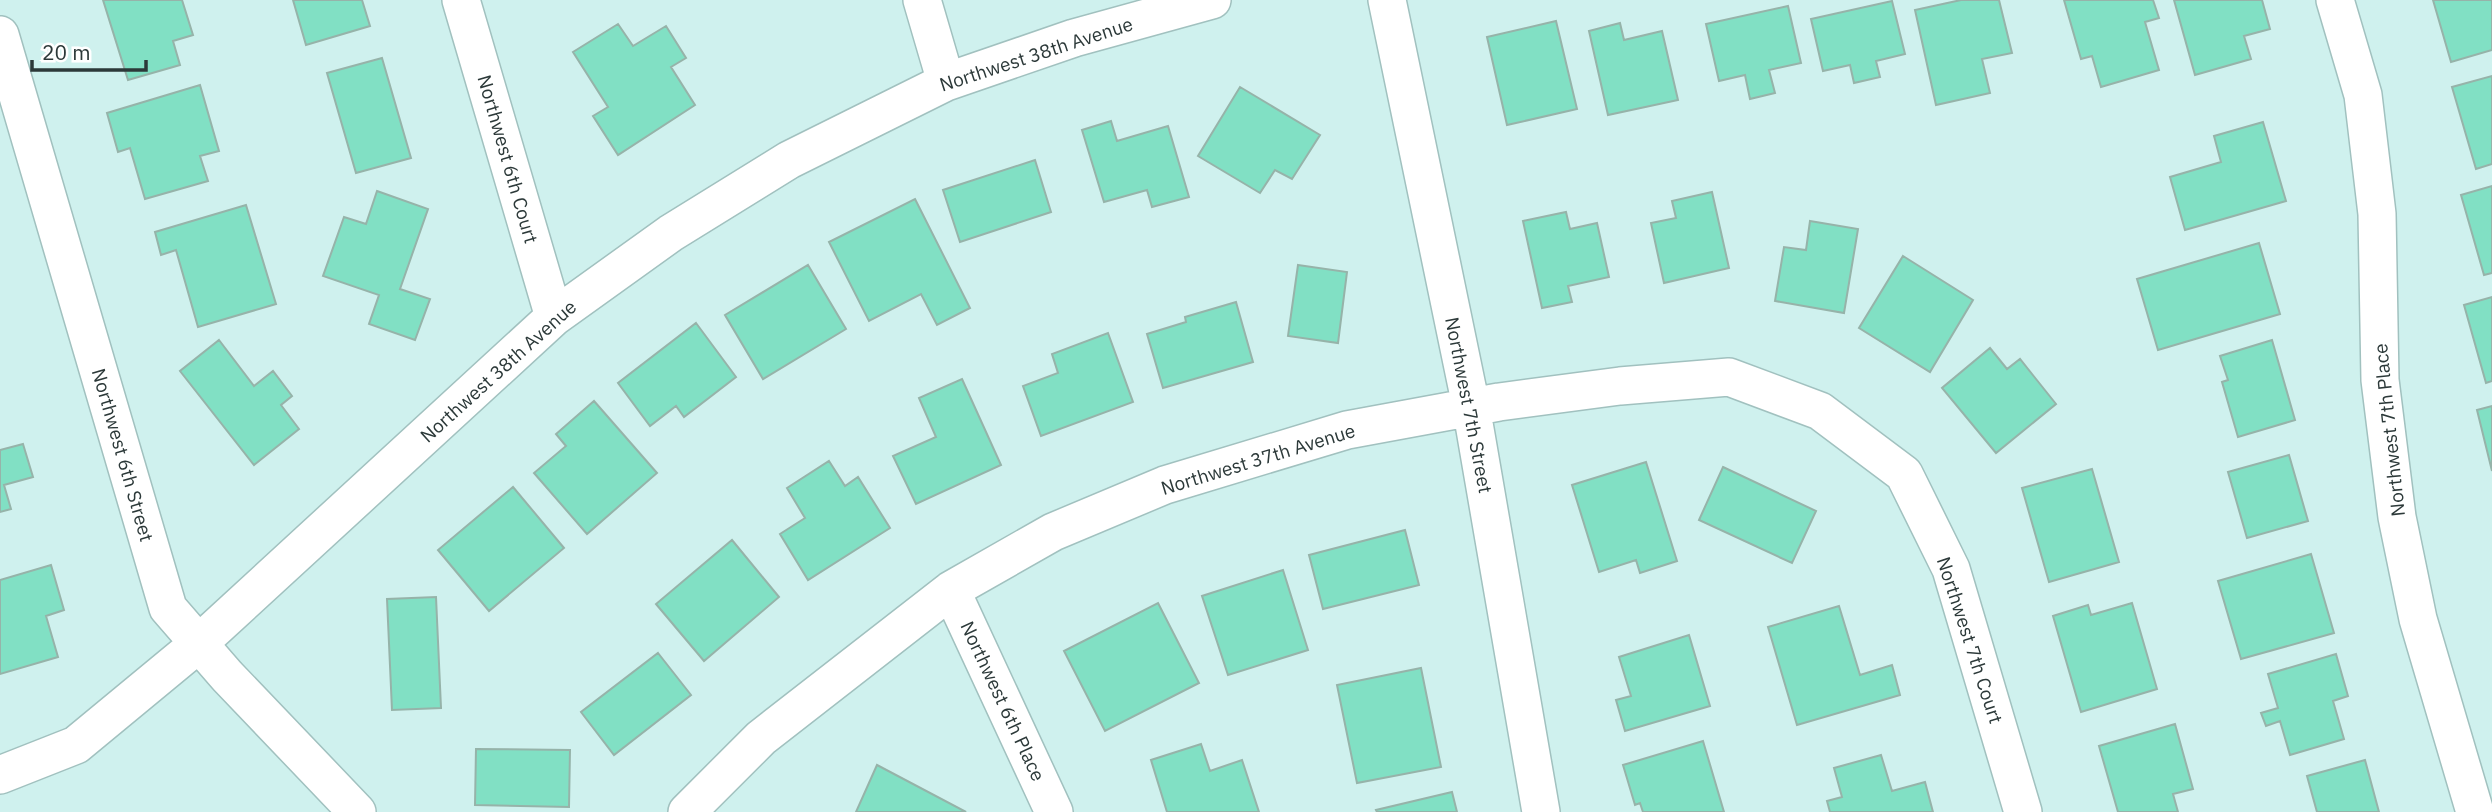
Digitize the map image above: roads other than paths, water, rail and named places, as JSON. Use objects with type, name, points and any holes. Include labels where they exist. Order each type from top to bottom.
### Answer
[{"type":"street","name":"Northwest 6th Court","points":[[461,0],[554,317]]},
{"type":"street","points":[[922,0],[946,82]]},
{"type":"street","name":"Northwest 38th Avenue","points":[[0,775],[76,745],[197,645],[554,317],[671,233],[789,160],[946,82],[1074,38],[1212,0]]},
{"type":"street","name":"Northwest 7th Street","points":[[1387,0],[1471,406],[1541,812]]},
{"type":"street","name":"Northwest 7th Place","points":[[2335,0],[2363,95],[2377,214],[2380,380],[2397,517],[2418,619],[2474,812]]},
{"type":"street","name":"Northwest 6th Street","points":[[0,35],[168,608],[197,645],[358,812]]},
{"type":"street","name":"Northwest 37th Avenue","points":[[687,812],[761,738],[951,590],[1053,532],[1165,485],[1347,430],[1471,406],[1620,386],[1728,377],[1820,411],[1904,474]]},
{"type":"street","name":"Northwest 7th Court","points":[[1904,474],[1951,569],[2022,812]]},
{"type":"street","name":"Northwest 6th Place","points":[[951,590],[1054,812]]}]
